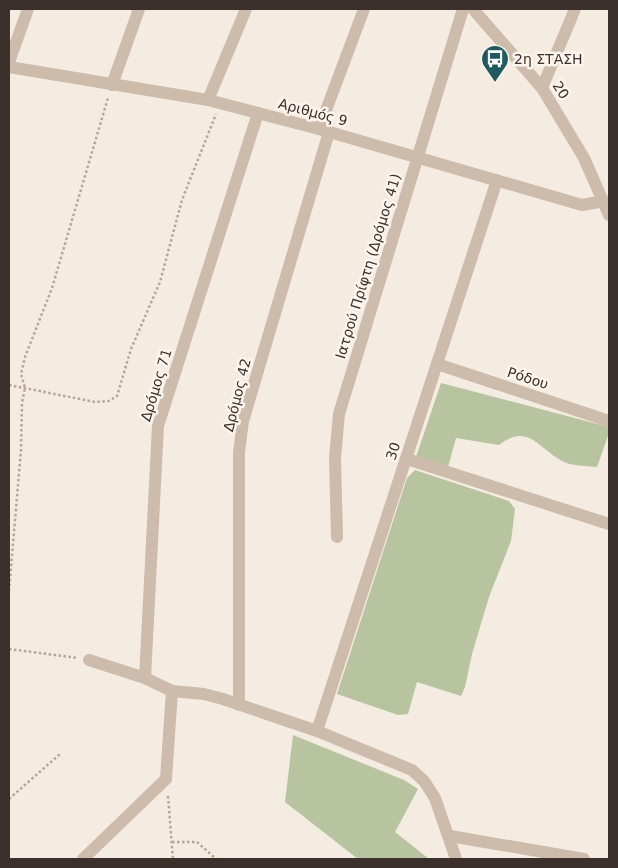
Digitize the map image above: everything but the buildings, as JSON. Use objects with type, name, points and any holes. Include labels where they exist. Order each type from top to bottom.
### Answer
[{"type":"street","points":[[9,62],[28,9]]},
{"type":"street","points":[[112,85],[139,9]]},
{"type":"street","points":[[214,102],[246,9]]},
{"type":"street","name":"Δρόμος 42","points":[[239,705],[239,452],[243,420],[324,130],[364,9]]},
{"type":"street","name":"Ιατρού Πρίφτη (Δρόμος 41)","points":[[337,537],[335,458],[340,414],[416,157],[463,9]]},
{"type":"street","name":"20","points":[[473,9],[542,88],[584,158],[609,214]]},
{"type":"street","points":[[542,88],[575,9]]},
{"type":"street","name":"Αριθμός 9","points":[[9,67],[214,102],[324,130],[582,205],[604,201]]},
{"type":"street","name":"Δρόμος 71","points":[[145,678],[158,426],[258,112]]},
{"type":"street","name":"30","points":[[317,731],[497,180]]},
{"type":"street","name":"Ρόδου","points":[[437,364],[609,421]]},
{"type":"street","points":[[407,458],[609,524]]},
{"type":"street","points":[[89,660],[145,678],[172,691],[204,694],[317,731],[412,770],[424,781],[436,798],[456,859]]},
{"type":"street","points":[[83,859],[166,779],[172,691]]},
{"type":"street","points":[[450,836],[584,859]]},
{"type":"path","points":[[9,592],[21,450],[22,403],[25,388],[21,374],[25,358],[52,288],[112,85]]},
{"type":"path","points":[[9,385],[95,402],[109,401],[117,396],[131,349],[160,282],[182,200],[214,102]]},
{"type":"path","points":[[9,649],[89,660]]},
{"type":"path","points":[[9,799],[60,754]]},
{"type":"path","points":[[166,779],[173,859]]},
{"type":"path","points":[[172,842],[196,842],[216,859]]},
{"type":"green space","points":[[441,383],[609,427],[609,433],[597,467],[566,463],[532,440],[518,436],[499,445],[456,438],[448,467],[416,457]]},
{"type":"green space","points":[[415,470],[509,501],[515,509],[511,541],[489,597],[461,696],[417,682],[408,714],[398,715],[337,694],[407,478]]},
{"type":"green space","points":[[293,735],[404,780],[418,789],[395,832],[429,859],[358,859],[285,802]]},
{"type":"place","name":"2η ΣΤΑΣΗ","points":[[495,83]]}]
